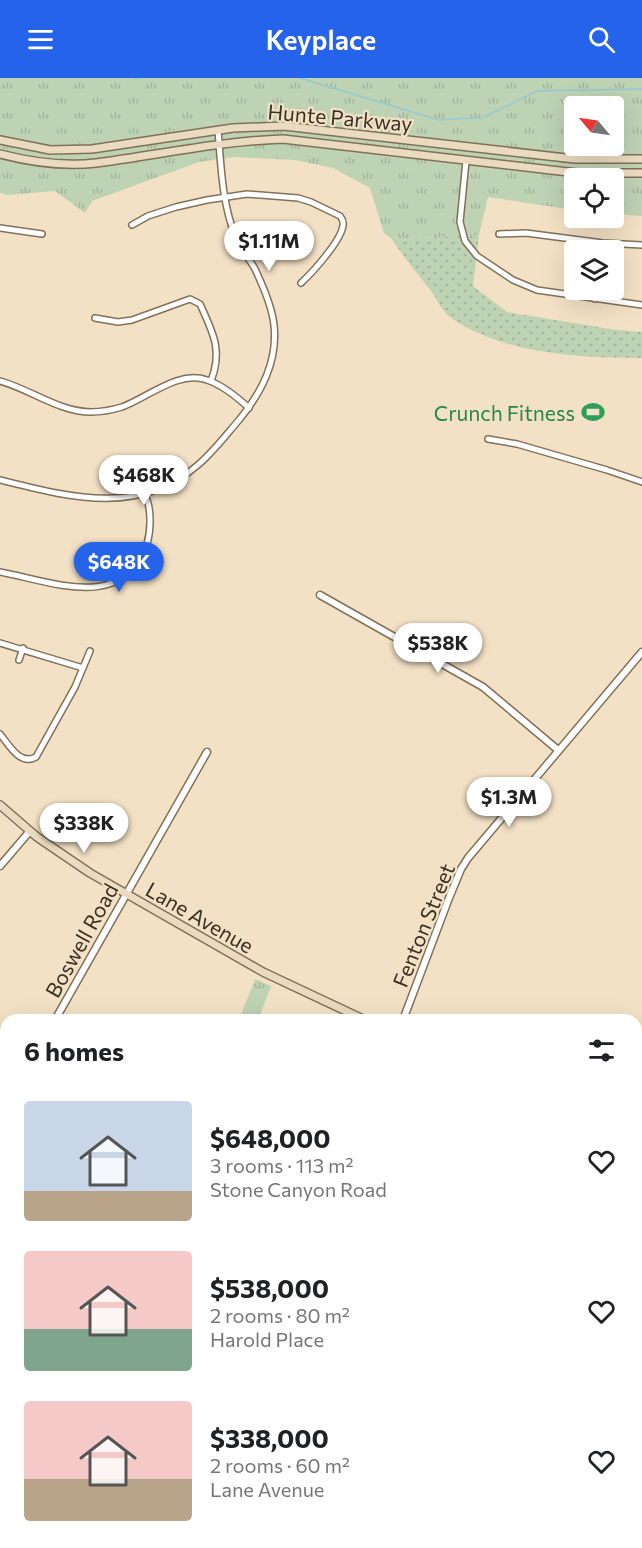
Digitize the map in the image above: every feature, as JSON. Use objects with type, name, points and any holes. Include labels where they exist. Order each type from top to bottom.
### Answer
[{"type":"main road","name":"Hunte Parkway","points":[[0,140],[50,150],[92,149],[218,130],[284,126],[575,159],[642,159]]},
{"type":"main road","name":"Hunte Parkway","points":[[0,154],[49,163],[95,163],[219,144],[292,140],[577,173],[642,173]]},
{"type":"main road","name":"Lane Avenue","points":[[0,805],[30,831],[90,873],[263,972],[352,1014]]},
{"type":"street","points":[[0,480],[97,499],[125,498],[144,494],[172,483],[195,468],[214,450],[260,392],[274,350],[274,325],[263,289],[236,239],[225,197],[218,130]]},
{"type":"street","points":[[466,161],[460,222],[463,235],[472,252],[522,285],[564,294]]},
{"type":"street","points":[[132,225],[161,212],[225,197],[247,195],[298,198],[311,202],[340,216],[344,224],[319,266],[301,283]]},
{"type":"street","points":[[0,228],[42,234]]},
{"type":"street","points":[[499,234],[526,232],[582,240]]},
{"type":"street","points":[[624,244],[642,245]]},
{"type":"street","points":[[95,318],[118,322],[132,320],[190,299],[195,300],[200,304],[217,346],[216,366],[211,381]]},
{"type":"street","points":[[603,300],[642,305]]},
{"type":"street","points":[[0,381],[65,407],[87,412],[125,406],[183,379],[200,378],[211,381],[249,408]]},
{"type":"street","points":[[488,439],[528,447],[642,482]]},
{"type":"street","points":[[0,572],[85,589],[106,586],[122,578],[139,561],[148,539],[148,501],[144,494]]},
{"type":"street","points":[[320,595],[483,687],[558,750]]},
{"type":"street","points":[[0,643],[23,648],[83,668]]},
{"type":"street","points":[[19,660],[23,648]]},
{"type":"street","points":[[0,734],[21,759],[32,760],[37,755],[90,651]]},
{"type":"street","name":"Fenton Street","points":[[404,1014],[461,869],[642,652]]},
{"type":"street","name":"Boswell Road","points":[[58,1014],[207,752]]},
{"type":"street","points":[[0,866],[30,831]]},
{"type":"green space","points":[[0,78],[642,78],[642,216],[624,215],[624,168],[564,168],[564,208],[488,197],[479,235],[392,239],[384,233],[370,188],[333,168],[295,160],[233,157],[199,162],[92,201],[85,213],[55,191],[7,195],[0,193]]},
{"type":"green space","points":[[479,235],[473,286],[507,312],[616,330],[642,332],[642,358],[593,357],[542,351],[493,339],[470,329],[444,312],[392,239]]},
{"type":"green space","points":[[255,979],[271,986],[260,1014],[241,1014]]},
{"type":"waterway","points":[[135,78],[142,78]]},
{"type":"waterway","points":[[300,78],[439,120],[484,117],[537,91],[642,89]]},
{"type":"place","name":"Crunch Fitness","points":[[593,412]]}]
